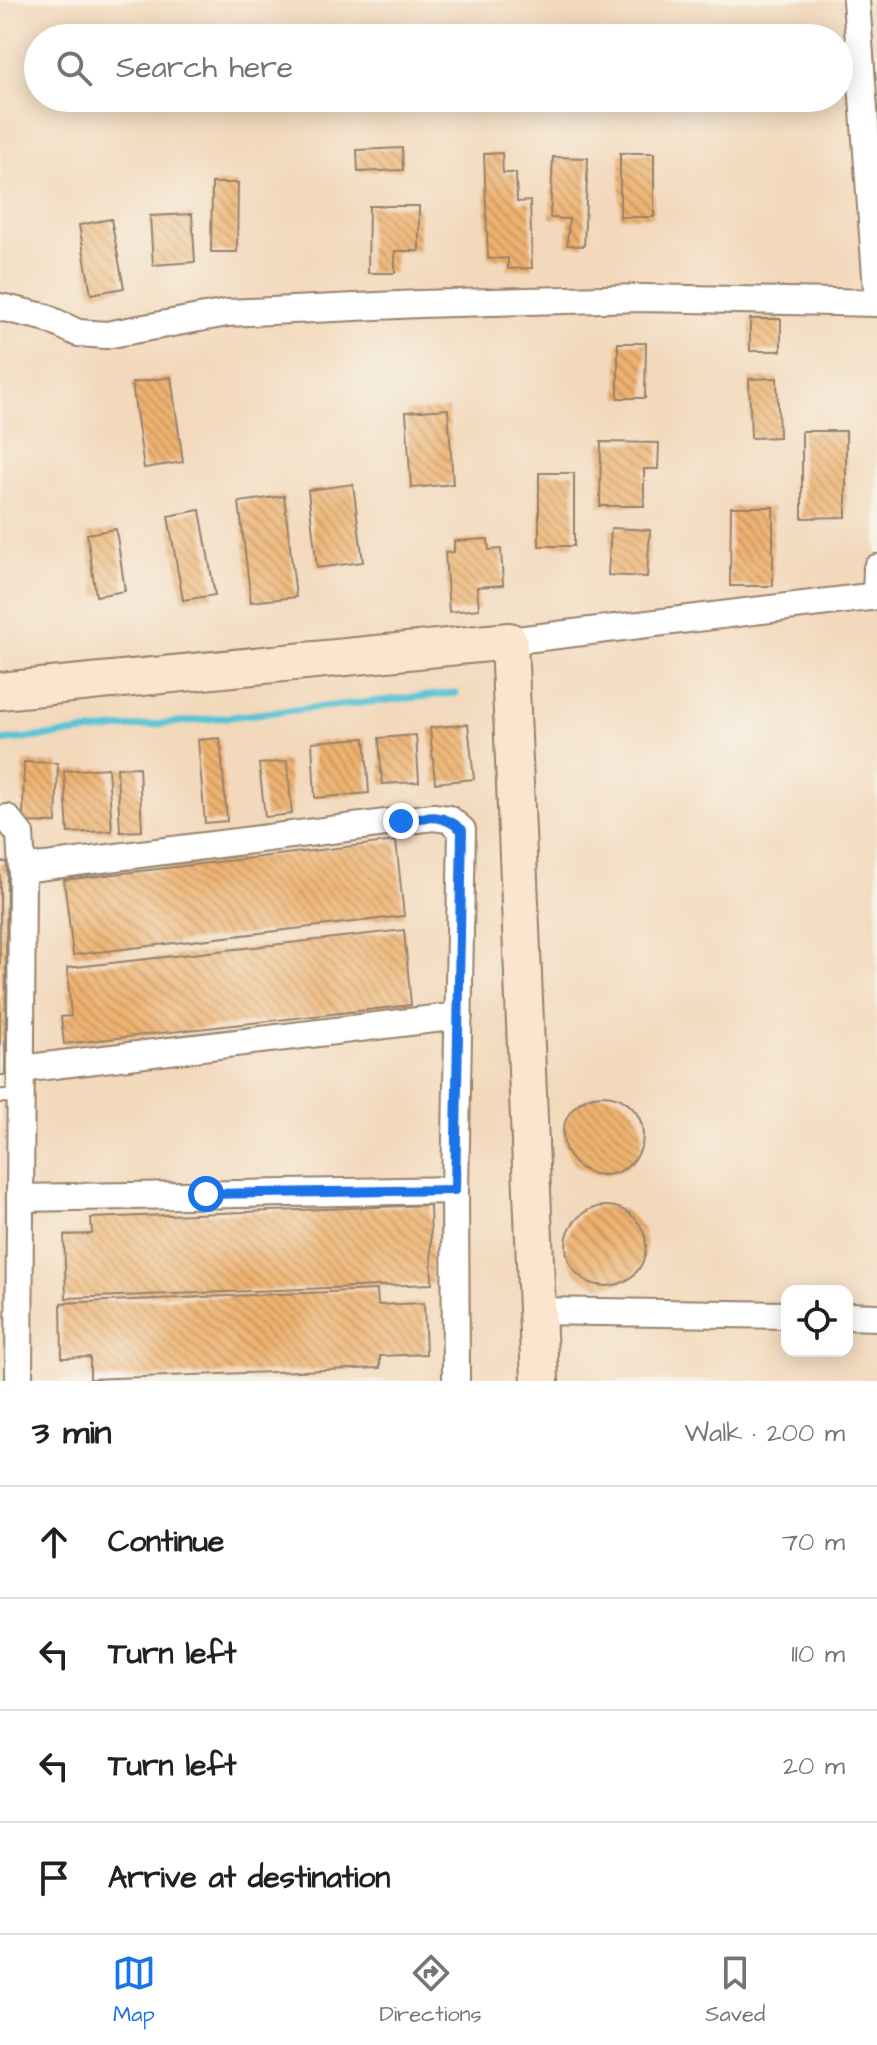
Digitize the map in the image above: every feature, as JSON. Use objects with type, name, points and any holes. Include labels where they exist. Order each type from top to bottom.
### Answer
[{"type":"street","points":[[856,0],[877,290]]},
{"type":"street","points":[[0,307],[44,317],[78,333],[106,335],[227,313],[419,304],[642,298],[877,303]]},
{"type":"street","points":[[0,691],[509,641],[876,596],[877,568]]},
{"type":"street","points":[[509,641],[540,1381]]},
{"type":"street","points":[[22,869],[433,817],[449,819],[462,830],[455,1190],[456,1381]]},
{"type":"street","points":[[0,819],[7,818],[20,834],[22,869],[21,1069],[10,1096],[20,1198],[15,1293],[19,1381]]},
{"type":"street","points":[[21,1069],[459,1016]]},
{"type":"street","points":[[20,1198],[455,1190]]},
{"type":"street","points":[[537,1311],[781,1315]]},
{"type":"street","points":[[853,1316],[877,1317]]},
{"type":"building","points":[[402,148],[403,170],[358,172],[357,150]]},
{"type":"building","points":[[502,153],[503,173],[516,173],[517,202],[530,201],[532,268],[508,269],[508,258],[488,259],[484,154]]},
{"type":"building","points":[[620,153],[654,153],[654,217],[620,217]]},
{"type":"building","points":[[553,157],[588,158],[584,246],[567,245],[569,219],[550,218]]},
{"type":"building","points":[[212,183],[238,183],[237,252],[211,252]]},
{"type":"building","points":[[369,206],[419,206],[419,251],[395,251],[395,273],[368,273]]},
{"type":"building","points":[[192,214],[195,262],[153,265],[150,216]]},
{"type":"building","points":[[111,219],[124,288],[91,294],[79,225]]},
{"type":"building","points":[[750,319],[781,319],[781,351],[750,351]]},
{"type":"building","points":[[618,343],[646,343],[645,398],[618,398]]},
{"type":"building","points":[[171,377],[183,462],[144,468],[132,383]]},
{"type":"building","points":[[777,378],[779,437],[751,438],[749,379]]},
{"type":"building","points":[[448,409],[453,484],[411,488],[406,412]]},
{"type":"building","points":[[802,431],[846,431],[846,517],[802,518]]},
{"type":"building","points":[[601,442],[659,443],[658,469],[644,469],[644,506],[600,506]]},
{"type":"building","points":[[539,473],[574,473],[574,546],[539,546]]},
{"type":"building","points":[[353,484],[363,562],[317,568],[308,490]]},
{"type":"building","points":[[284,496],[296,597],[251,602],[239,502]]},
{"type":"building","points":[[731,507],[773,507],[773,586],[730,586]]},
{"type":"building","points":[[200,510],[215,595],[183,600],[168,516]]},
{"type":"building","points":[[611,528],[650,530],[647,577],[608,575]]},
{"type":"building","points":[[116,529],[125,591],[96,596],[87,534]]},
{"type":"building","points":[[488,539],[489,550],[501,549],[503,585],[477,587],[479,609],[449,612],[445,553],[454,552],[454,541]]},
{"type":"building","points":[[468,724],[474,779],[435,783],[430,728]]},
{"type":"building","points":[[416,735],[419,782],[382,784],[379,738]]},
{"type":"building","points":[[220,738],[227,821],[205,823],[198,740]]},
{"type":"building","points":[[365,738],[369,793],[315,798],[312,742]]},
{"type":"building","points":[[287,761],[292,814],[265,817],[259,764]]},
{"type":"building","points":[[24,762],[58,763],[56,823],[23,822]]},
{"type":"building","points":[[139,767],[142,831],[120,832],[117,768]]},
{"type":"building","points":[[108,768],[112,831],[68,833],[64,771]]},
{"type":"building","points":[[396,841],[404,916],[73,955],[64,880]]},
{"type":"building","points":[[0,862],[7,862],[5,1075],[0,1075]]},
{"type":"building","points":[[404,930],[411,1005],[64,1044],[61,1017],[71,1016],[67,968]]},
{"type":"building","points":[[595,1095],[611,1095],[632,1106],[643,1127],[643,1143],[632,1164],[611,1175],[595,1175],[581,1169],[569,1157],[563,1143],[563,1127],[569,1113],[581,1101]]},
{"type":"building","points":[[430,1205],[432,1284],[66,1298],[64,1235],[92,1234],[91,1218]]},
{"type":"building","points":[[598,1206],[614,1206],[635,1217],[646,1238],[646,1254],[635,1275],[614,1286],[598,1286],[584,1280],[572,1268],[566,1254],[566,1238],[572,1224],[584,1212]]},
{"type":"building","points":[[377,1290],[378,1305],[424,1303],[426,1354],[380,1356],[380,1368],[90,1379],[90,1357],[62,1358],[61,1303]]},
{"type":"waterway","points":[[0,741],[456,693]]},
{"type":"route","points":[[206,1194],[455,1190],[462,830],[449,819],[433,817],[401,821]]}]
